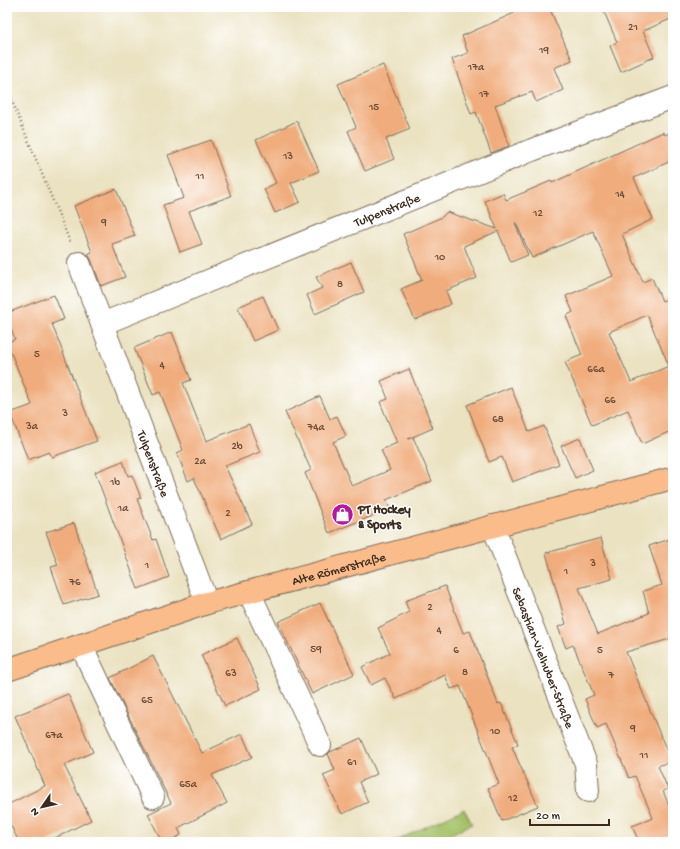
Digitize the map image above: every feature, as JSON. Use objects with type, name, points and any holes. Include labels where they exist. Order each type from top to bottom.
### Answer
[{"type":"main road","name":"Alte Römerstraße","points":[[7,670],[207,603],[673,478]]},
{"type":"street","name":"Tulpenstraße","points":[[102,324],[532,150],[673,97]]},
{"type":"street","name":"Tulpenstraße","points":[[79,263],[207,603]]},
{"type":"street","name":"Sebastian-Vielhuber-Straße","points":[[493,526],[586,764],[588,791]]},
{"type":"street","points":[[249,592],[320,746]]},
{"type":"street","points":[[81,645],[153,797]]},
{"type":"path","points":[[7,89],[79,263]]},
{"type":"green space","points":[[464,809],[472,824],[434,842],[393,842]]},
{"type":"building","points":[[528,7],[549,7],[572,60],[554,68],[563,90],[536,102],[532,92],[495,105],[509,146],[491,153],[476,112],[471,114],[452,59],[468,53],[462,36]]},
{"type":"building","points":[[602,7],[673,7],[673,18],[643,31],[654,57],[621,72],[610,46],[617,42]]},
{"type":"building","points":[[383,65],[410,129],[386,139],[394,159],[365,171],[348,131],[356,127],[338,84]]},
{"type":"building","points":[[297,121],[319,171],[291,183],[300,202],[275,213],[264,189],[276,183],[256,140]]},
{"type":"building","points":[[673,131],[673,160],[634,178],[653,219],[622,234],[643,282],[652,278],[662,301],[673,297],[673,430],[642,444],[628,410],[592,425],[565,362],[582,355],[566,316],[573,312],[566,296],[613,276],[593,231],[532,258],[515,223],[528,255],[511,262],[498,231],[464,246],[477,278],[446,291],[451,304],[415,320],[401,289],[422,280],[403,234],[442,217],[447,212],[497,229],[485,201],[503,193],[506,200],[551,181],[552,183],[663,132],[665,135]],"holes":[[[647,315],[669,366],[631,382],[609,332]]]},
{"type":"building","points":[[211,140],[231,196],[189,211],[202,244],[180,252],[163,205],[184,198],[168,155]]},
{"type":"building","points":[[116,189],[135,236],[112,244],[125,277],[101,286],[88,254],[92,252],[74,206]]},
{"type":"building","points":[[351,262],[364,292],[315,314],[307,295],[322,288],[316,277]]},
{"type":"building","points":[[54,295],[64,319],[52,324],[97,441],[52,457],[49,452],[28,460],[10,413],[32,405],[7,343],[15,339],[7,319],[7,313]]},
{"type":"building","points":[[263,296],[278,330],[253,341],[238,307]]},
{"type":"building","points":[[172,332],[191,380],[183,383],[206,441],[249,424],[260,452],[225,466],[252,524],[221,539],[194,478],[188,481],[177,453],[183,450],[160,392],[153,395],[134,348]]},
{"type":"building","points":[[409,369],[433,428],[408,439],[413,437],[432,481],[386,500],[390,509],[329,533],[305,473],[311,470],[285,412],[320,396],[330,419],[337,416],[346,436],[333,442],[352,486],[390,470],[381,450],[397,443],[380,402],[388,399],[381,381]]},
{"type":"building","points":[[511,387],[529,432],[544,426],[559,464],[512,482],[502,457],[489,462],[467,405]]},
{"type":"building","points":[[580,438],[593,470],[575,478],[561,446]]},
{"type":"building","points":[[123,461],[128,476],[132,475],[141,498],[137,499],[153,540],[156,539],[169,577],[138,589],[95,472]]},
{"type":"building","points":[[74,523],[98,594],[64,605],[51,567],[58,565],[46,532]]},
{"type":"building","points":[[601,538],[612,579],[579,588],[598,634],[649,613],[643,591],[662,585],[649,546],[673,538],[673,638],[626,652],[671,761],[658,766],[668,789],[663,791],[671,811],[673,810],[673,842],[639,842],[632,826],[653,818],[635,776],[629,778],[606,724],[597,728],[585,699],[594,695],[573,645],[566,648],[558,627],[566,624],[546,553]]},
{"type":"building","points":[[445,586],[463,633],[470,631],[498,704],[501,703],[518,744],[512,747],[538,806],[502,821],[488,788],[499,784],[460,686],[451,689],[445,675],[396,699],[385,678],[371,685],[362,667],[390,653],[378,628],[409,612],[405,601]]},
{"type":"building","points":[[320,603],[354,674],[312,694],[278,622]]},
{"type":"building","points":[[237,638],[261,689],[225,706],[201,655]]},
{"type":"building","points":[[153,656],[202,753],[242,734],[252,757],[212,775],[227,803],[178,828],[181,835],[168,842],[162,842],[148,814],[171,803],[110,678]]},
{"type":"building","points":[[68,694],[93,752],[64,765],[91,820],[47,842],[19,842],[7,818],[7,805],[45,786],[15,716]]},
{"type":"building","points":[[361,738],[377,774],[359,782],[368,802],[342,814],[323,775],[335,770],[328,754]]},
{"type":"place","name":"PT Hockey & Sports","points":[[342,515]]}]
